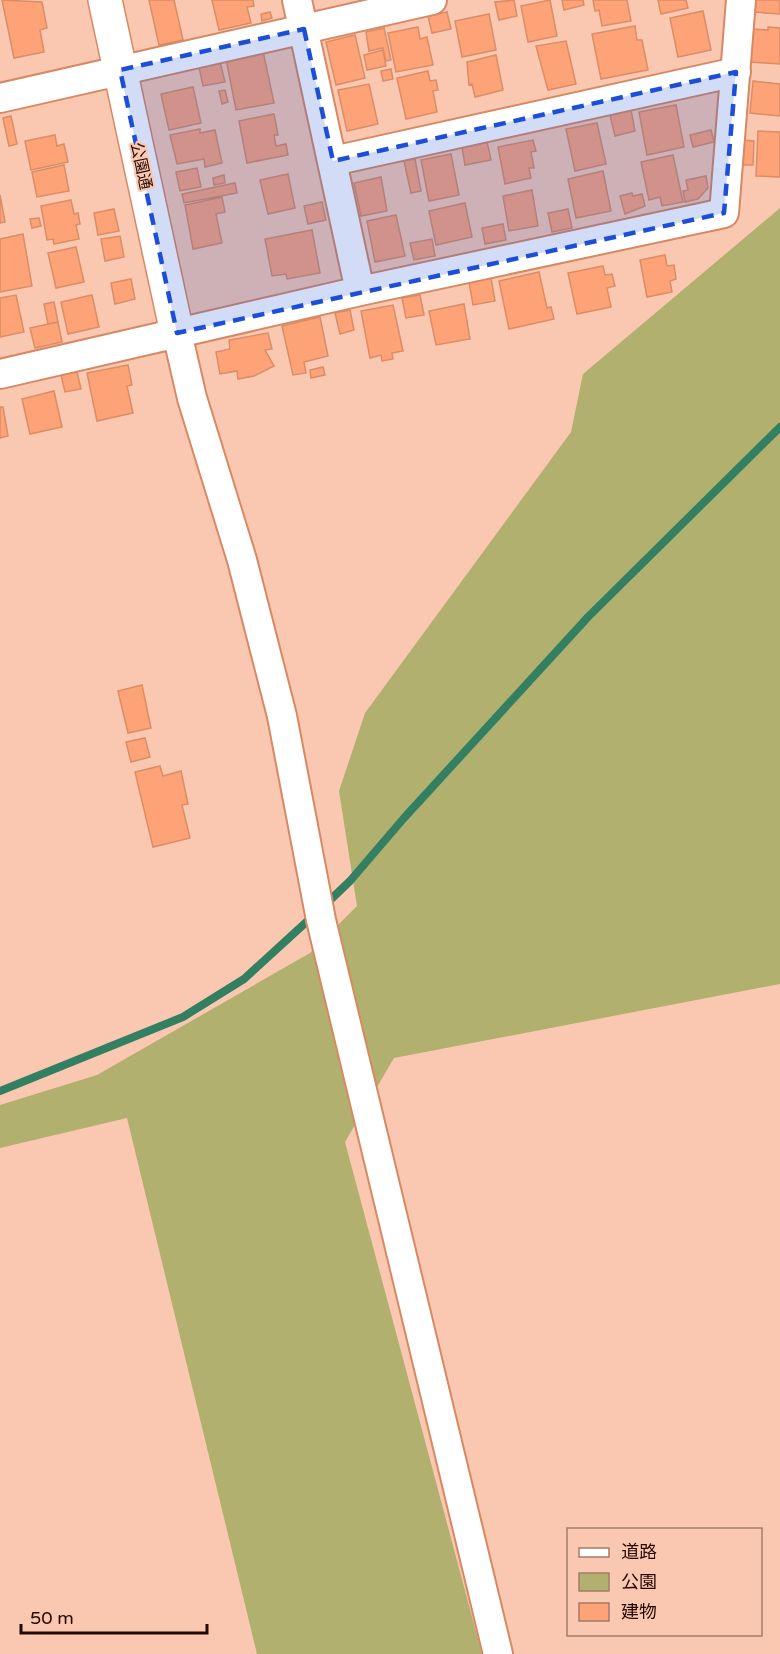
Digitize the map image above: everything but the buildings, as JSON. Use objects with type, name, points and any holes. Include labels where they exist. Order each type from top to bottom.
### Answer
[{"type":"street","name":"公園通","points":[[105,0],[177,333]]},
{"type":"street","points":[[297,0],[360,291]]},
{"type":"street","points":[[0,98],[432,0]]},
{"type":"street","points":[[0,374],[360,291],[724,213],[741,0]]},
{"type":"street","points":[[333,161],[736,72]]},
{"type":"street","points":[[177,333],[192,398],[242,560],[282,716],[321,920],[498,1654]]},
{"type":"highlighted area","points":[[304,29],[333,161],[736,72],[724,213],[177,333],[120,70]]},
{"type":"green space","points":[[780,208],[780,984],[394,1058],[345,1142],[482,1654],[257,1654],[127,1118],[0,1148],[0,1105],[97,1075],[310,953],[357,906],[339,791],[365,713],[571,432],[583,374]]},
{"type":"waterway","points":[[325,905],[350,881],[404,818],[588,617],[780,427]]},
{"type":"waterway","points":[[0,1091],[183,1017],[244,979],[314,915]]}]
